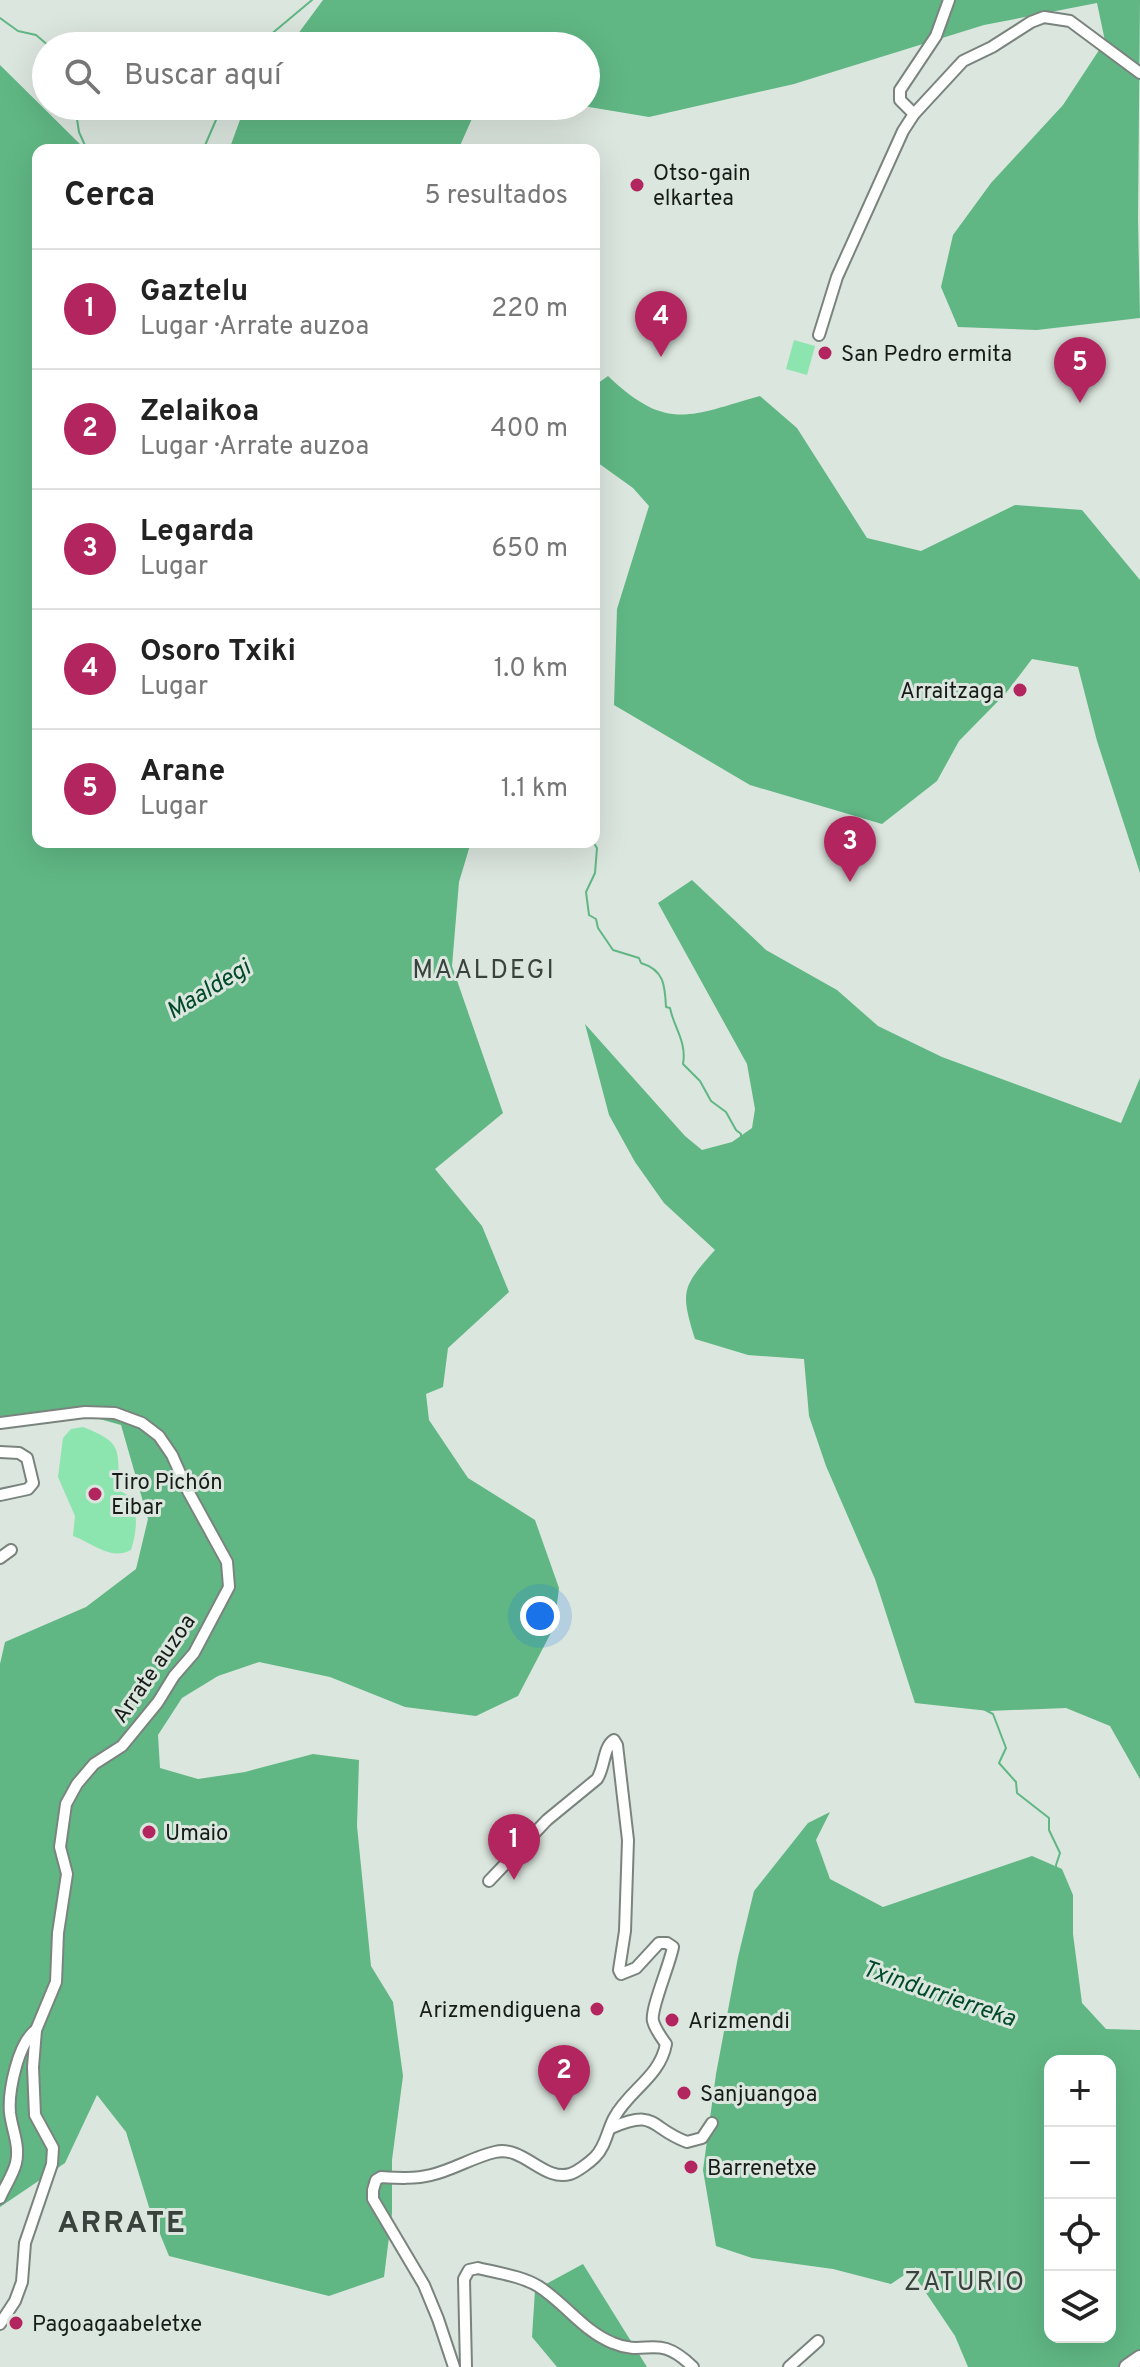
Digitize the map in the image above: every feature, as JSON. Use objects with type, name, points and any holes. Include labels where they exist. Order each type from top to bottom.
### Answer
[{"type":"highway","points":[[1127,2367],[1140,2358]]},
{"type":"street","points":[[914,114],[900,100],[900,90],[936,36],[949,0]]},
{"type":"street","points":[[819,335],[837,277],[890,157],[914,114],[963,61],[1044,17],[1070,21],[1140,73]]},
{"type":"street","name":"Arrate auzoa","points":[[0,1423],[85,1412],[115,1413],[142,1423],[159,1436],[172,1455],[227,1562],[229,1587],[194,1653],[174,1676],[158,1702],[122,1746],[94,1764],[77,1784],[66,1804],[60,1847],[67,1874],[58,1933],[56,1982],[36,2030],[33,2103],[35,2115],[53,2148],[52,2164],[25,2243],[22,2282],[15,2301],[0,2324]]},
{"type":"street","points":[[0,1452],[19,1453],[27,1458],[33,1483],[28,1489],[0,1495]]},
{"type":"street","points":[[0,1558],[11,1550]]},
{"type":"street","points":[[454,2367],[424,2285],[373,2199],[376,2180],[381,2177],[430,2175],[498,2151],[516,2153],[553,2173],[569,2175],[596,2157],[615,2117],[635,2090],[656,2071],[663,2058],[666,2044],[653,2023],[652,2012],[670,1966],[673,1947],[659,1943],[636,1968],[621,1974],[619,1970],[625,1931],[628,1840],[614,1740],[608,1745],[602,1772],[597,1779],[547,1820],[489,1881]]},
{"type":"street","name":"Arrate auzoa","points":[[0,2198],[16,2163],[17,2140],[10,2112],[13,2079],[21,2051],[30,2034],[36,2030]]},
{"type":"street","points":[[611,2128],[643,2118],[687,2142],[702,2138],[712,2123]]},
{"type":"street","points":[[466,2367],[464,2279],[469,2270],[478,2268],[534,2284],[609,2342],[630,2348],[670,2348],[693,2367]]},
{"type":"street","points":[[789,2367],[818,2341]]},
{"type":"shaded area","points":[[323,0],[1140,0],[1140,318],[1037,330],[958,327],[941,287],[953,235],[991,183],[1063,105],[1105,41],[1097,3],[984,25],[794,84],[649,117],[600,109],[600,32],[299,32]]},
{"type":"shaded area","points":[[0,65],[32,97],[32,120],[56,120],[80,144],[32,144],[32,848],[469,848],[459,882],[452,966],[503,1113],[435,1169],[482,1226],[509,1292],[448,1348],[443,1387],[426,1394],[429,1420],[468,1478],[535,1520],[559,1588],[554,1627],[518,1696],[476,1716],[405,1707],[330,1677],[259,1662],[218,1676],[182,1698],[158,1735],[160,1768],[198,1779],[245,1772],[313,1754],[359,1760],[357,1826],[371,1966],[393,2002],[403,2076],[392,2160],[392,2213],[384,2277],[329,2296],[169,2256],[149,2207],[126,2132],[97,2095],[65,2163],[0,2207],[0,1664],[5,1642],[86,1607],[136,1569],[148,1519],[121,1425],[96,1418],[0,1417]]},
{"type":"shaded area","points":[[240,120],[471,120],[461,144],[231,144]]},
{"type":"shaded area","points":[[794,340],[815,346],[807,375],[786,369]]},
{"type":"shaded area","points":[[608,376],[647,406],[680,414],[715,409],[760,396],[797,428],[867,538],[921,551],[1015,505],[1082,510],[1140,580],[1140,873],[1097,741],[1078,667],[1032,659],[1006,693],[959,741],[937,781],[882,824],[750,785],[614,705],[617,609],[649,506],[633,488],[600,464],[600,382]]},
{"type":"shaded area","points":[[692,880],[766,950],[837,990],[878,1026],[942,1057],[1121,1123],[1140,1078],[1140,1779],[1110,1726],[1066,1708],[989,1711],[915,1703],[875,1579],[826,1466],[809,1416],[804,1359],[748,1355],[695,1339],[687,1310],[687,1290],[715,1250],[664,1203],[635,1162],[609,1115],[585,1024],[685,1136],[702,1150],[732,1142],[752,1128],[755,1109],[747,1064],[658,903]]},
{"type":"shaded area","name":"Tiro Pichón Eibar","points":[[83,1427],[113,1444],[118,1457],[120,1491],[131,1497],[136,1517],[135,1530],[131,1550],[123,1553],[102,1550],[73,1536],[75,1516],[58,1477],[63,1438],[71,1429]]},
{"type":"shaded area","points":[[830,1812],[816,1840],[830,1879],[883,1907],[1032,1856],[1062,1869],[1073,1895],[1073,1934],[1082,2003],[1106,2029],[1140,2030],[1140,2367],[968,2367],[955,2336],[918,2281],[916,2267],[891,2284],[833,2269],[752,2258],[716,2246],[703,2170],[716,2074],[754,1891],[808,1823]]},
{"type":"shaded area","points":[[583,2264],[647,2367],[557,2367],[532,2337],[535,2290]]},
{"type":"waterway","points":[[274,32],[312,0]]},
{"type":"waterway","points":[[0,18],[18,31],[32,34]]},
{"type":"waterway","points":[[77,120],[84,144]]},
{"type":"waterway","points":[[206,144],[216,120]]},
{"type":"waterway","points":[[0,546],[13,536],[32,542]]},
{"type":"waterway","name":"Maaldegi","points":[[43,1217],[71,1153],[151,1042],[242,989],[280,962],[360,919],[424,877],[441,848]]},
{"type":"waterway","points":[[597,848],[595,873],[586,892],[589,915],[596,919],[598,928],[613,950],[639,958],[641,963],[659,974],[664,985],[666,1007],[670,1008],[682,1042],[683,1064],[700,1081],[711,1101],[726,1112],[751,1154],[783,1185],[794,1213],[808,1234],[814,1255],[811,1261],[814,1285],[811,1294],[816,1306],[847,1347],[849,1361],[858,1366],[881,1366],[889,1377],[903,1386],[917,1414],[916,1443],[942,1481],[939,1483],[945,1529],[932,1541],[937,1580],[946,1582],[944,1588],[962,1606],[962,1615],[981,1624],[989,1650],[981,1660],[981,1669],[975,1673],[971,1689],[977,1696],[976,1705],[993,1714],[1006,1748],[999,1763],[1016,1782],[1017,1793],[1049,1818],[1049,1830],[1060,1853],[1056,1865],[1057,1880],[1046,1903],[1057,1939],[1051,1956],[1071,2028],[1093,2044],[1098,2055]]},
{"type":"waterway","name":"Txindurrierreka","points":[[787,1957],[1018,2038],[1037,2041],[1083,2038]]},
{"type":"waterway","points":[[1116,2085],[1128,2096],[1140,2099]]},
{"type":"place","name":"Otso-gain elkartea","points":[[637,185]]},
{"type":"place","name":"San Pedro ermita","points":[[825,353]]},
{"type":"place","name":"Osoro Txiki","points":[[661,357]]},
{"type":"place","name":"Arane","points":[[1080,403]]},
{"type":"place","name":"Arraitzaga","points":[[1020,690]]},
{"type":"place","name":"Legarda","points":[[850,882]]},
{"type":"place","name":"Tiro Pichón Eibar","points":[[95,1494]]},
{"type":"place","name":"Umaio","points":[[149,1832]]},
{"type":"place","name":"Gaztelu","points":[[514,1880]]},
{"type":"place","name":"Arizmendiguena","points":[[597,2009]]},
{"type":"place","name":"Arizmendi","points":[[672,2020]]},
{"type":"place","name":"Sanjuangoa","points":[[684,2093]]},
{"type":"place","name":"Zelaikoa","points":[[564,2111]]},
{"type":"place","name":"Barrenetxe","points":[[691,2167]]},
{"type":"place","name":"Pagoagaabeletxe","points":[[16,2323]]},
{"type":"district","name":"MAALDEGI","points":[[484,969]]},
{"type":"district","name":"ARRATE","points":[[122,2222]]},
{"type":"district","name":"ZATURIO","points":[[965,2281]]}]
